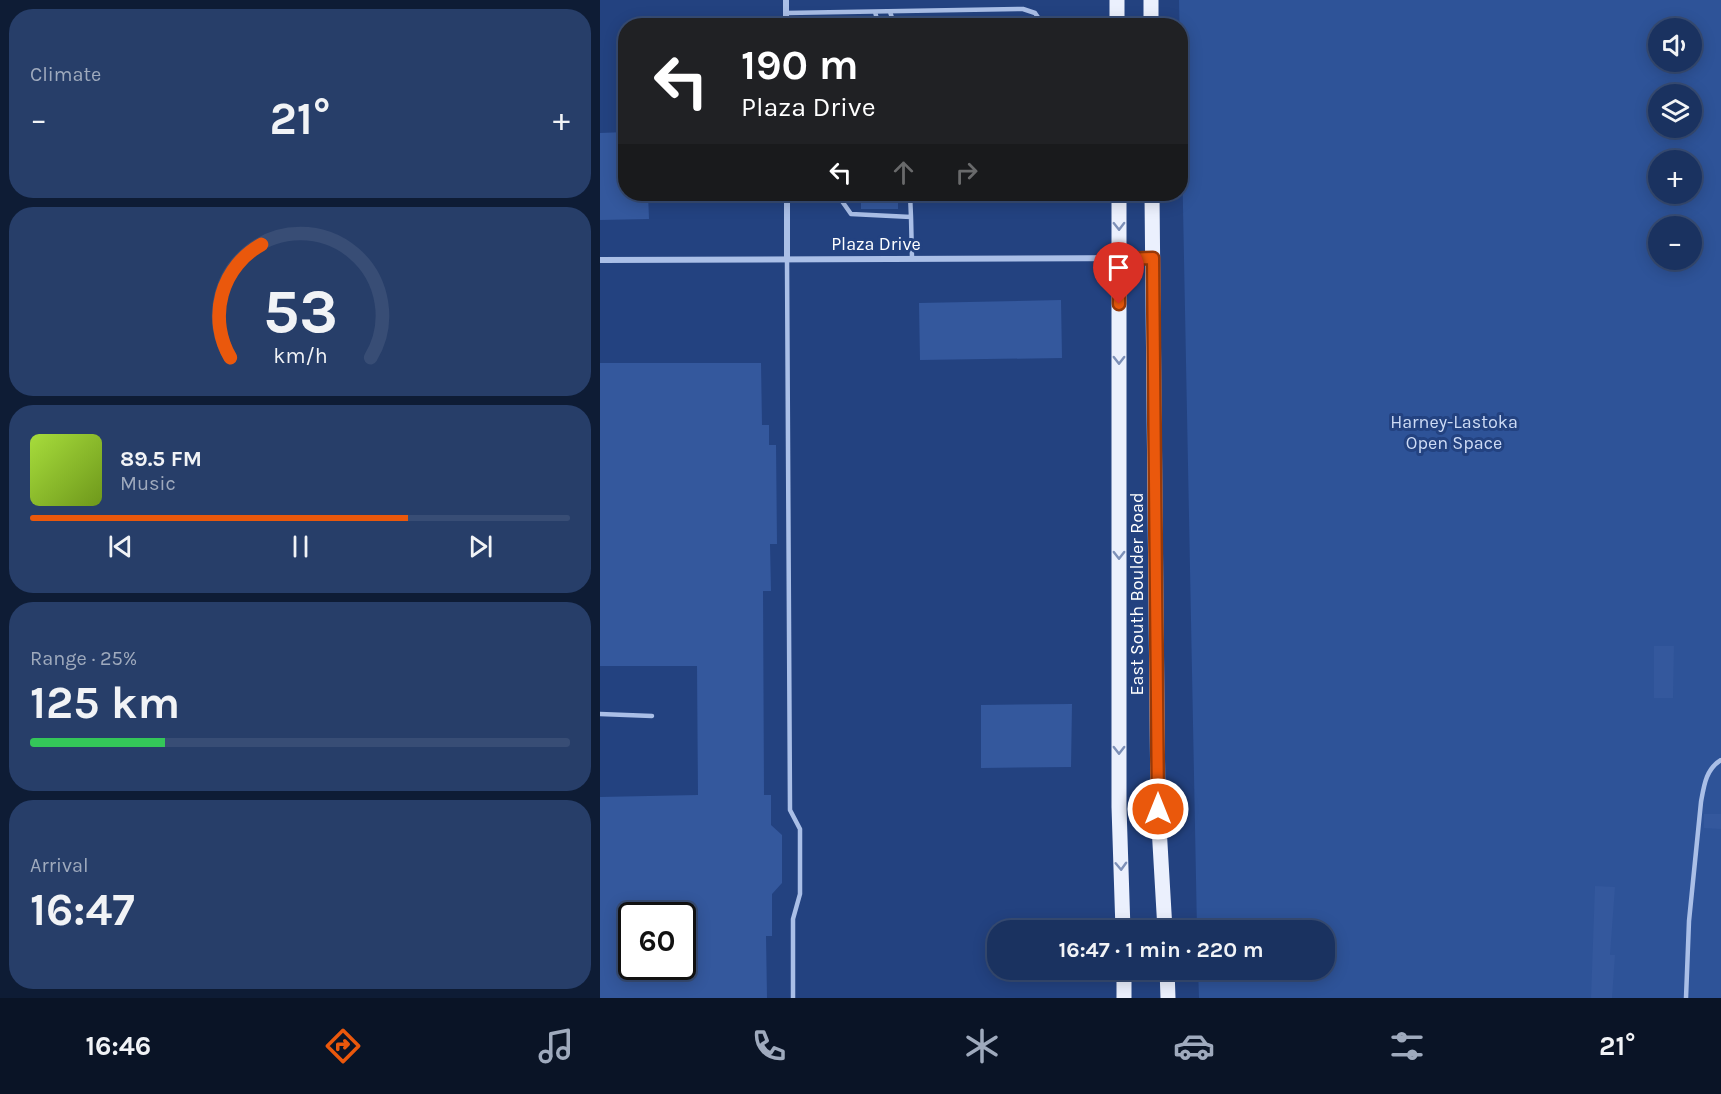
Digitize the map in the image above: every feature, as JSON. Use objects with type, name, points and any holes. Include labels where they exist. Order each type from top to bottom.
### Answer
[{"type":"main road","points":[[1117,0],[1117,18]]},
{"type":"main road","points":[[1150,0],[1151,18]]},
{"type":"main road","name":"East South Boulder Road","points":[[1119,201],[1119,807],[1122,920]]},
{"type":"main road","name":"East South Boulder Road","points":[[1152,201],[1158,809],[1164,920]]},
{"type":"main road","points":[[1124,980],[1124,998]]},
{"type":"main road","points":[[1167,980],[1168,998]]},
{"type":"street","points":[[786,0],[786,18]]},
{"type":"street","points":[[787,201],[787,259]]},
{"type":"street","name":"Plaza Drive","points":[[600,260],[1153,258]]},
{"type":"lane","points":[[786,13],[1023,9],[1035,13],[1038,18]]},
{"type":"lane","points":[[875,12],[877,18]]},
{"type":"lane","points":[[890,12],[892,18]]},
{"type":"lane","points":[[842,201],[851,214],[911,217]]},
{"type":"lane","points":[[910,201],[912,258]]},
{"type":"lane","points":[[787,259],[790,810],[800,829],[800,894],[793,919],[793,998]]},
{"type":"lane","points":[[600,714],[652,716]]},
{"type":"lane","points":[[1686,998],[1689,921],[1701,802],[1704,785],[1712,766],[1721,760]]},
{"type":"green space","name":"Harney-Lastoka Open Space","points":[[1179,0],[1721,0],[1721,998],[1199,998],[1198,980],[1335,980],[1335,920],[1197,920],[1183,201],[1188,201],[1188,18],[1179,18]]},
{"type":"building","points":[[618,132],[618,201],[648,201],[649,219],[600,220],[600,133]]},
{"type":"building","points":[[861,201],[898,201],[898,209],[861,209]]},
{"type":"building","points":[[1061,300],[1062,358],[920,360],[919,303]]},
{"type":"building","points":[[600,363],[761,363],[762,425],[769,425],[769,445],[776,445],[777,544],[770,544],[771,591],[763,591],[764,795],[771,795],[771,825],[782,835],[782,883],[772,894],[772,936],[766,936],[767,998],[600,998],[600,797],[698,795],[697,666],[600,666]]},
{"type":"building","points":[[1654,646],[1674,646],[1673,698],[1654,698]]},
{"type":"building","points":[[1072,704],[1071,767],[981,768],[981,705]]},
{"type":"building","points":[[1704,814],[1721,814],[1721,829],[1704,828]]},
{"type":"building","points":[[1595,886],[1615,887],[1610,955],[1615,955],[1612,998],[1591,998]]},
{"type":"route","points":[[1119,304],[1119,259],[1153,258],[1158,809]]}]
